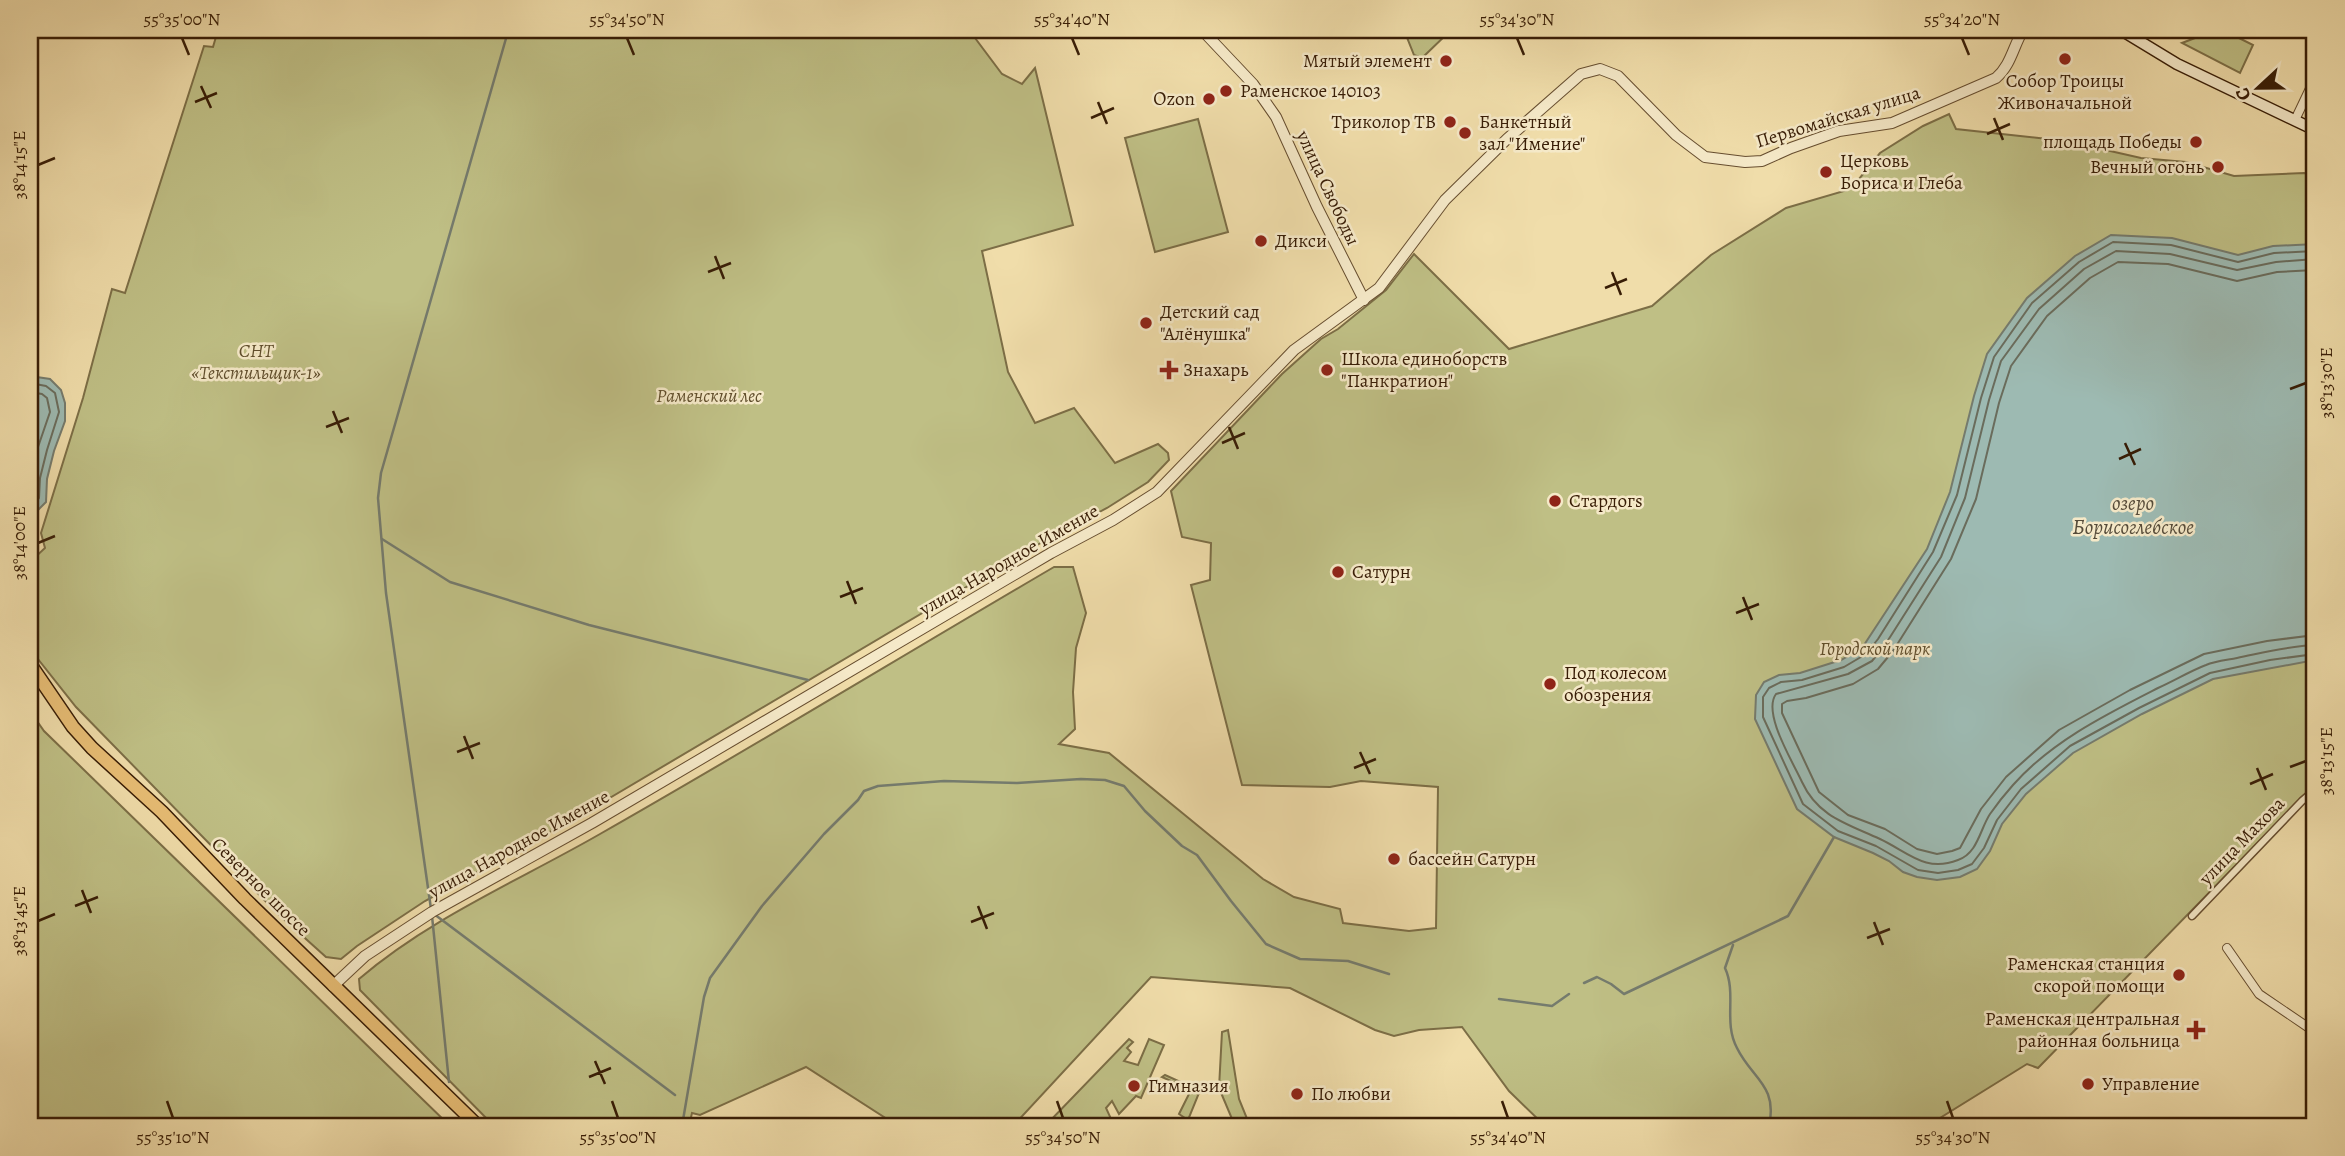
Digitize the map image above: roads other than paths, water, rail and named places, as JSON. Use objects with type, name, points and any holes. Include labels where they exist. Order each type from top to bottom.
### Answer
[{"type":"main road","points":[[30,40],[33,30]]},
{"type":"main road","points":[[2121,30],[2177,64],[2315,130]]},
{"type":"main road","name":"Северное шоссе","points":[[30,664],[73,727],[86,741],[162,812],[245,900],[478,1126]]},
{"type":"street","name":"улица Свободы","points":[[1202,30],[1253,84],[1276,117],[1364,300]]},
{"type":"street","name":"Первомайская улица","points":[[1618,76],[1676,135],[1705,156],[1727,161],[1762,161],[1839,131],[1892,123],[1996,78],[2008,67],[2014,45],[2023,30]]},
{"type":"street","name":"улица Народное Имение","points":[[333,986],[365,956],[432,912],[592,823],[1051,553],[1114,520],[1157,492],[1294,350],[1379,288],[1445,200],[1570,82],[1591,70],[1600,69],[1618,76]]},
{"type":"street","points":[[2295,120],[2315,79]]},
{"type":"street","name":"улица Махова","points":[[2192,916],[2315,790]]},
{"type":"street","points":[[2227,948],[2259,994],[2315,1032]]},
{"type":"water","name":"озеро Борисоглебское","points":[[2111,235],[2172,238],[2238,255],[2273,246],[2315,244],[2315,660],[2213,679],[2142,714],[2073,753],[2026,794],[2002,824],[1990,851],[1977,869],[1960,877],[1937,880],[1917,877],[1903,872],[1873,853],[1834,837],[1797,809],[1755,719],[1756,695],[1764,682],[1779,675],[1800,673],[1841,660],[1862,648],[1927,549],[1950,492],[1987,354],[2027,298],[2075,256]]},
{"type":"water","points":[[30,376],[50,379],[61,390],[65,403],[65,421],[47,479],[46,502],[37,511],[30,530]]},
{"type":"waterway","points":[[431,909],[386,593],[378,498],[381,473],[507,35]]},
{"type":"waterway","points":[[382,539],[450,582],[589,625],[808,680]]},
{"type":"waterway","points":[[682,1126],[704,997],[710,978],[762,906],[824,834],[864,791],[878,786],[944,781],[1017,783],[1081,779],[1105,780],[1124,786],[1145,811],[1182,846],[1197,855],[1266,944],[1300,959],[1348,961],[1389,974]]},
{"type":"waterway","points":[[1584,983],[1597,977],[1624,994],[1788,916],[1834,837]]},
{"type":"waterway","points":[[434,914],[675,1095]]},
{"type":"waterway","points":[[432,916],[449,1082]]},
{"type":"waterway","points":[[1733,945],[1725,968],[1730,988],[1731,1028],[1743,1059],[1767,1091],[1771,1112],[1769,1126]]},
{"type":"waterway","points":[[1499,999],[1552,1006],[1569,994]]},
{"type":"place","name":"Собор Троицы Живоначальной","points":[[2065,59]]},
{"type":"place","name":"Мятый элемент","points":[[1446,61]]},
{"type":"place","name":"Раменское 140103","points":[[1226,91]]},
{"type":"place","name":"Ozon","points":[[1209,99]]},
{"type":"place","name":"Триколор ТВ","points":[[1450,122]]},
{"type":"place","name":"Банкетный зал \"Имение\"","points":[[1465,133]]},
{"type":"place","name":"площадь Победы","points":[[2196,142]]},
{"type":"place","name":"Вечный огонь","points":[[2218,167]]},
{"type":"place","name":"Церковь Бориса и Глеба","points":[[1826,172]]},
{"type":"place","name":"Дикси","points":[[1261,241]]},
{"type":"place","name":"Детский сад \"Алёнушка\"","points":[[1146,323]]},
{"type":"place","name":"Знахарь","points":[[1169,370]]},
{"type":"place","name":"Школа единоборств \"Панкратион\"","points":[[1327,370]]},
{"type":"place","name":"Стардогs","points":[[1555,501]]},
{"type":"place","name":"Сатурн","points":[[1338,572]]},
{"type":"place","name":"Под колесом обозрения","points":[[1550,684]]},
{"type":"place","name":"бассейн Сатурн","points":[[1394,859]]},
{"type":"place","name":"Раменская станция скорой помощи","points":[[2179,975]]},
{"type":"place","name":"Раменская центральная районная больница","points":[[2196,1030]]},
{"type":"place","name":"Управление","points":[[2088,1084]]},
{"type":"place","name":"Гимназия","points":[[1134,1086]]},
{"type":"place","name":"По любви","points":[[1297,1094]]},
{"type":"park label","name":"СНТ «Текстильщик-1»","points":[[256,362]]},
{"type":"park label","name":"Раменский лес","points":[[709,396]]},
{"type":"park label","name":"Городской парк","points":[[1875,649]]}]
